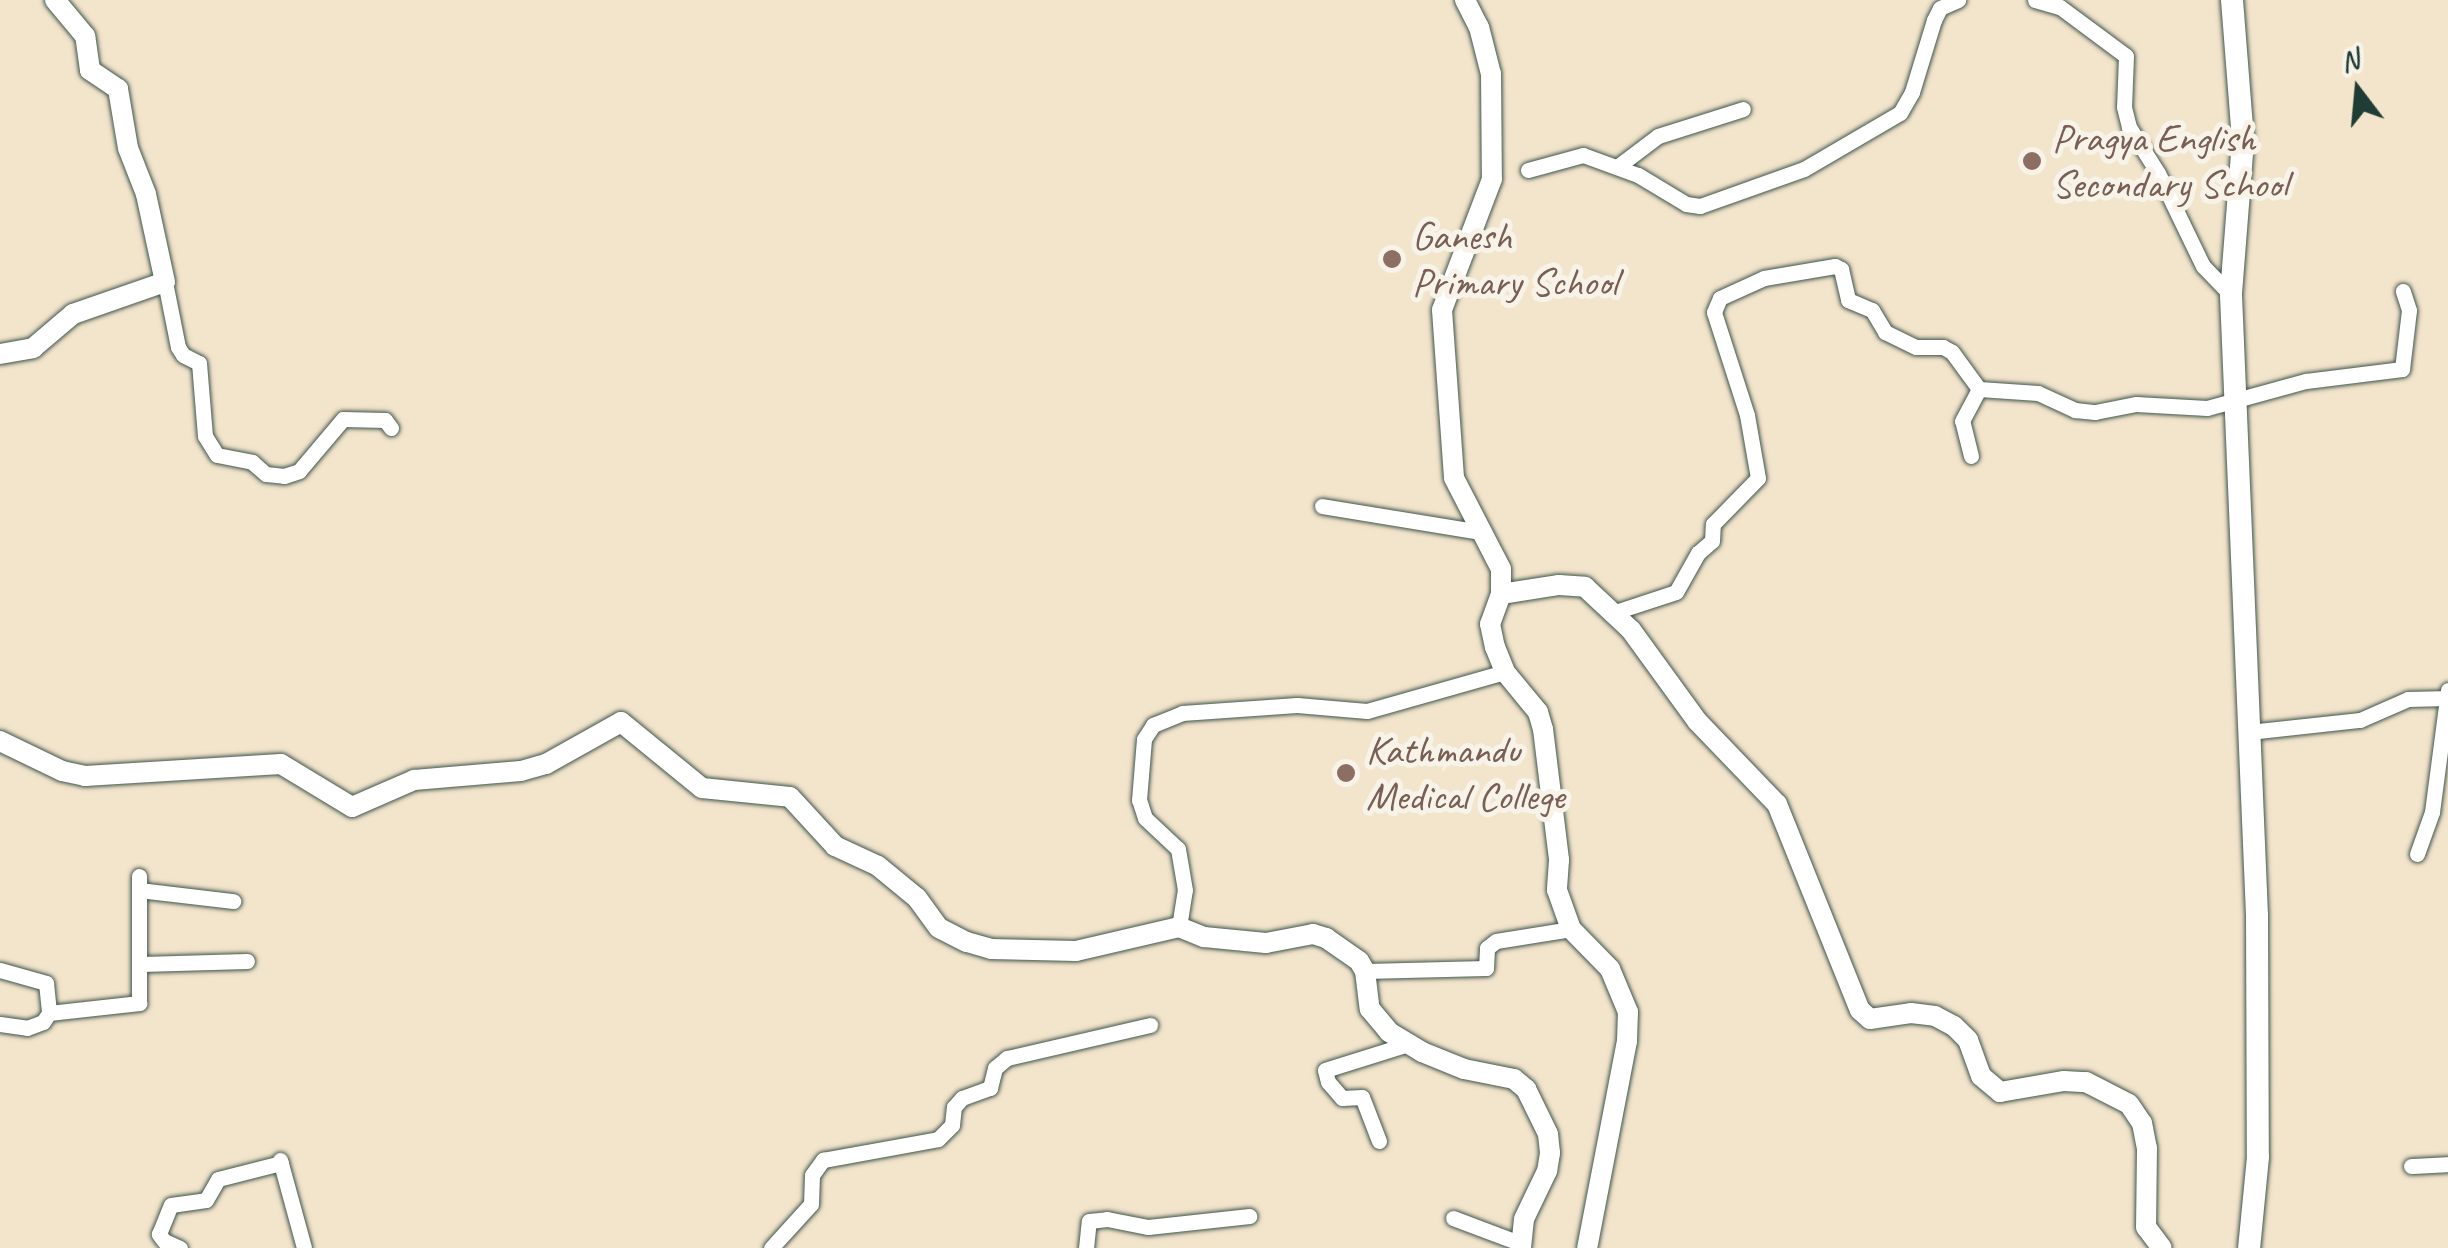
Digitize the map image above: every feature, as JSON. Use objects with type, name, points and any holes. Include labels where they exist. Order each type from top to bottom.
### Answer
[{"type":"main road","points":[[2232,0],[2243,141],[2231,295],[2238,396],[2258,1027],[2258,1157],[2249,1248]]},
{"type":"street","points":[[55,0],[85,36],[90,70],[118,89],[128,148],[146,194],[178,347],[183,355],[199,362],[204,436],[217,456],[252,462],[266,474],[284,476],[299,472],[343,419],[385,420],[391,428]]},
{"type":"street","points":[[1528,170],[1584,154],[1670,196],[1700,206],[1825,160],[1900,113],[1912,92],[1940,8],[1958,0]]},
{"type":"street","points":[[2035,0],[2060,7],[2126,56],[2124,107],[2129,127],[2158,173],[2203,266],[2231,295]]},
{"type":"street","points":[[1469,1],[1491,74],[1492,179],[1442,310],[1454,478],[1501,569],[1501,594],[1490,624],[1505,672],[1533,705],[1543,728],[1559,860],[1557,890],[1570,929],[1610,969],[1628,1012],[1627,1041],[1586,1248]]},
{"type":"street","points":[[1617,168],[1658,136],[1743,109]]},
{"type":"street","points":[[1612,613],[1676,592],[1698,553],[1712,541],[1713,524],[1758,478],[1747,415],[1714,312],[1720,298],[1788,271],[1835,266],[1841,269],[1848,300],[1872,310],[1885,332],[1916,347],[1942,347],[1952,352],[1979,388],[2038,393],[2075,410],[2095,412],[2136,404],[2206,408],[2306,380],[2402,369],[2409,310],[2403,290]]},
{"type":"street","points":[[0,354],[33,348],[73,314],[164,282]]},
{"type":"street","points":[[1971,456],[1962,421],[1979,388]]},
{"type":"street","points":[[1322,506],[1482,532]]},
{"type":"street","points":[[1501,594],[1574,584],[1596,595],[1631,630],[1734,764],[1777,804],[1860,1010],[1870,1019],[1911,1014],[1935,1016],[1954,1026],[1968,1040],[1981,1076],[2000,1092],[2086,1082],[2129,1104],[2142,1122],[2147,1148],[2146,1227],[2162,1248]]},
{"type":"street","points":[[1178,927],[1185,890],[1178,849],[1145,818],[1139,800],[1144,739],[1154,725],[1182,713],[1297,705],[1367,711],[1505,672]]},
{"type":"street","points":[[2249,732],[2360,720],[2408,699],[2447,696],[2432,812],[2417,854]]},
{"type":"street","points":[[0,741],[62,771],[85,776],[281,764],[352,807],[414,780],[521,771],[546,764],[621,722],[702,788],[790,797],[835,846],[878,866],[917,898],[940,928],[966,942],[1004,950],[1076,951],[1178,927],[1204,937],[1266,943],[1312,934],[1338,942],[1365,971],[1376,1020],[1408,1044],[1464,1069],[1514,1079],[1526,1090],[1548,1134],[1548,1171],[1524,1219],[1521,1246],[1453,1218]]},
{"type":"street","points":[[0,1024],[27,1028],[42,1022],[50,1013],[139,1003],[139,883],[233,901]]},
{"type":"street","points":[[1365,971],[1486,968],[1487,948],[1496,940],[1570,929]]},
{"type":"street","points":[[142,964],[247,961]]},
{"type":"street","points":[[0,970],[46,983],[50,1013]]},
{"type":"street","points":[[770,1248],[804,1214],[812,1198],[812,1175],[823,1160],[938,1139],[952,1125],[954,1107],[962,1098],[990,1088],[995,1068],[1007,1058],[1150,1025]]},
{"type":"street","points":[[1379,1141],[1362,1097],[1342,1098],[1328,1082],[1325,1070],[1408,1044]]},
{"type":"street","points":[[180,1248],[159,1234],[172,1205],[206,1200],[218,1179],[280,1161],[304,1248]]},
{"type":"street","points":[[2411,1166],[2448,1164]]},
{"type":"street","points":[[1086,1248],[1089,1221],[1108,1218],[1148,1227],[1248,1216]]},
{"type":"place","name":"Pragya English Secondary School","points":[[2032,161]]},
{"type":"place","name":"Ganesh Primary School","points":[[1392,259]]},
{"type":"place","name":"Kathmandu Medical College","points":[[1346,773]]}]
